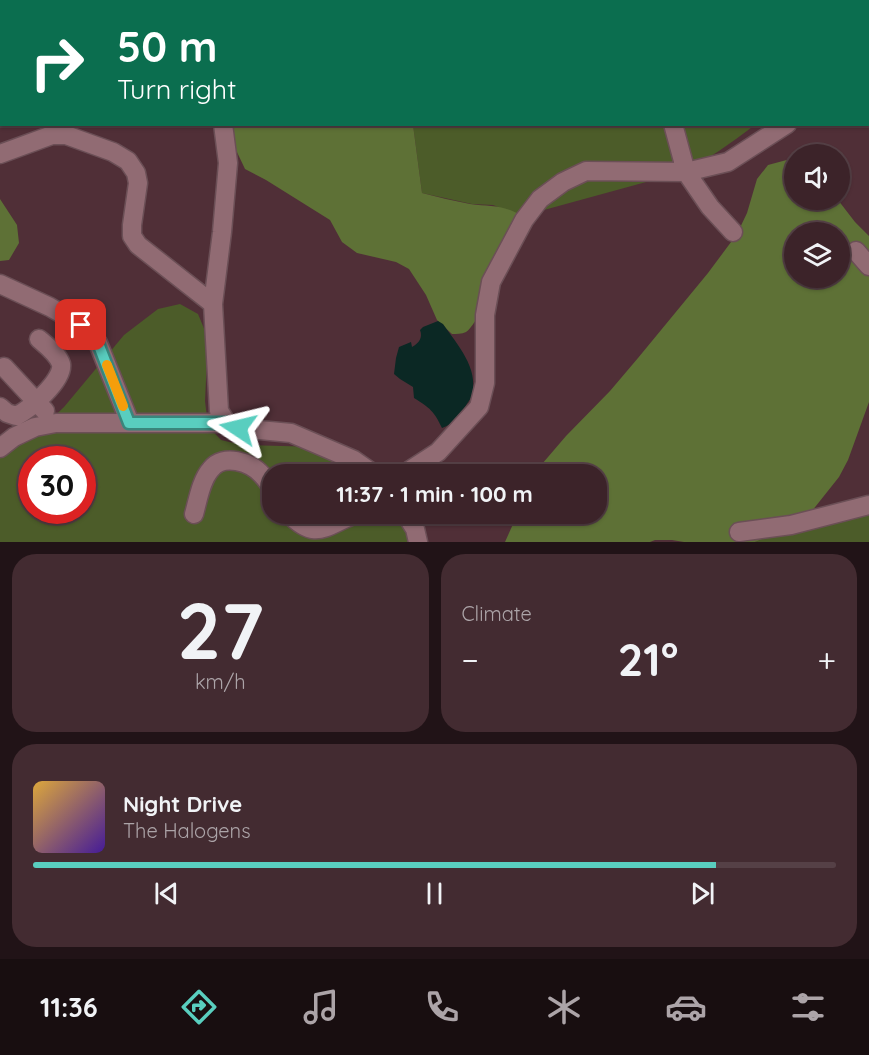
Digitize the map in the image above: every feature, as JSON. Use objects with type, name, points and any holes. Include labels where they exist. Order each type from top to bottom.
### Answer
[{"type":"street","points":[[223,126],[228,163],[213,304],[219,411],[227,423]]},
{"type":"street","points":[[674,126],[686,172],[710,207],[733,232]]},
{"type":"street","points":[[419,464],[438,452],[479,407],[485,383],[485,315],[491,282],[524,220],[540,199],[563,182],[586,171],[686,172],[728,162],[784,126]]},
{"type":"street","points":[[0,154],[52,135],[66,135],[113,152],[128,161],[136,173],[138,183],[132,236],[138,245],[213,304]]},
{"type":"street","points":[[856,251],[869,266]]},
{"type":"street","points":[[0,284],[50,307],[81,325],[98,343],[129,423]]},
{"type":"street","points":[[0,407],[16,416],[22,414],[55,382],[61,363],[39,339]]},
{"type":"street","points":[[4,367],[56,423]]},
{"type":"street","points":[[0,448],[14,437],[35,427],[56,423],[227,423],[238,428],[291,433],[360,464]]},
{"type":"street","points":[[194,514],[203,483],[211,469],[218,463],[233,460],[246,463],[262,474]]},
{"type":"street","points":[[739,532],[791,525],[869,505]]},
{"type":"street","points":[[297,524],[305,533],[319,535],[338,524]]},
{"type":"street","points":[[412,524],[418,542]]},
{"type":"green space","points":[[233,126],[413,126],[422,193],[470,204],[502,208],[522,216],[505,259],[473,325],[466,332],[452,334],[437,320],[426,295],[409,269],[396,262],[357,253],[342,242],[330,220],[245,169],[236,150]]},
{"type":"green space","points":[[413,126],[754,126],[709,157],[679,173],[522,216],[493,205],[472,204],[422,193]]},
{"type":"green space","points":[[784,161],[784,210],[846,210],[869,236],[869,402],[848,460],[839,477],[804,521],[755,542],[655,540],[650,542],[505,542],[513,524],[607,524],[607,464],[542,464],[610,391],[708,273],[737,234],[747,213],[757,179],[768,165]]},
{"type":"green space","points":[[0,199],[17,225],[19,243],[9,260],[0,261]]},
{"type":"green space","points":[[180,304],[198,314],[208,338],[205,401],[208,426],[221,440],[242,445],[319,447],[372,464],[262,464],[262,524],[411,524],[418,542],[0,542],[0,458],[18,446],[36,434],[64,407],[124,335],[158,309]]},
{"type":"green space","points":[[869,500],[869,542],[755,542],[804,521]]},
{"type":"shaded area","points":[[438,321],[443,324],[470,366],[473,385],[471,396],[458,417],[442,428],[431,410],[414,398],[413,387],[394,374],[399,347],[411,342],[412,347],[421,338],[420,330],[423,327]]},
{"type":"slow traffic","points":[[107,365],[123,406]]},
{"type":"route","points":[[81,325],[98,343],[129,423],[227,423],[238,428]]}]
